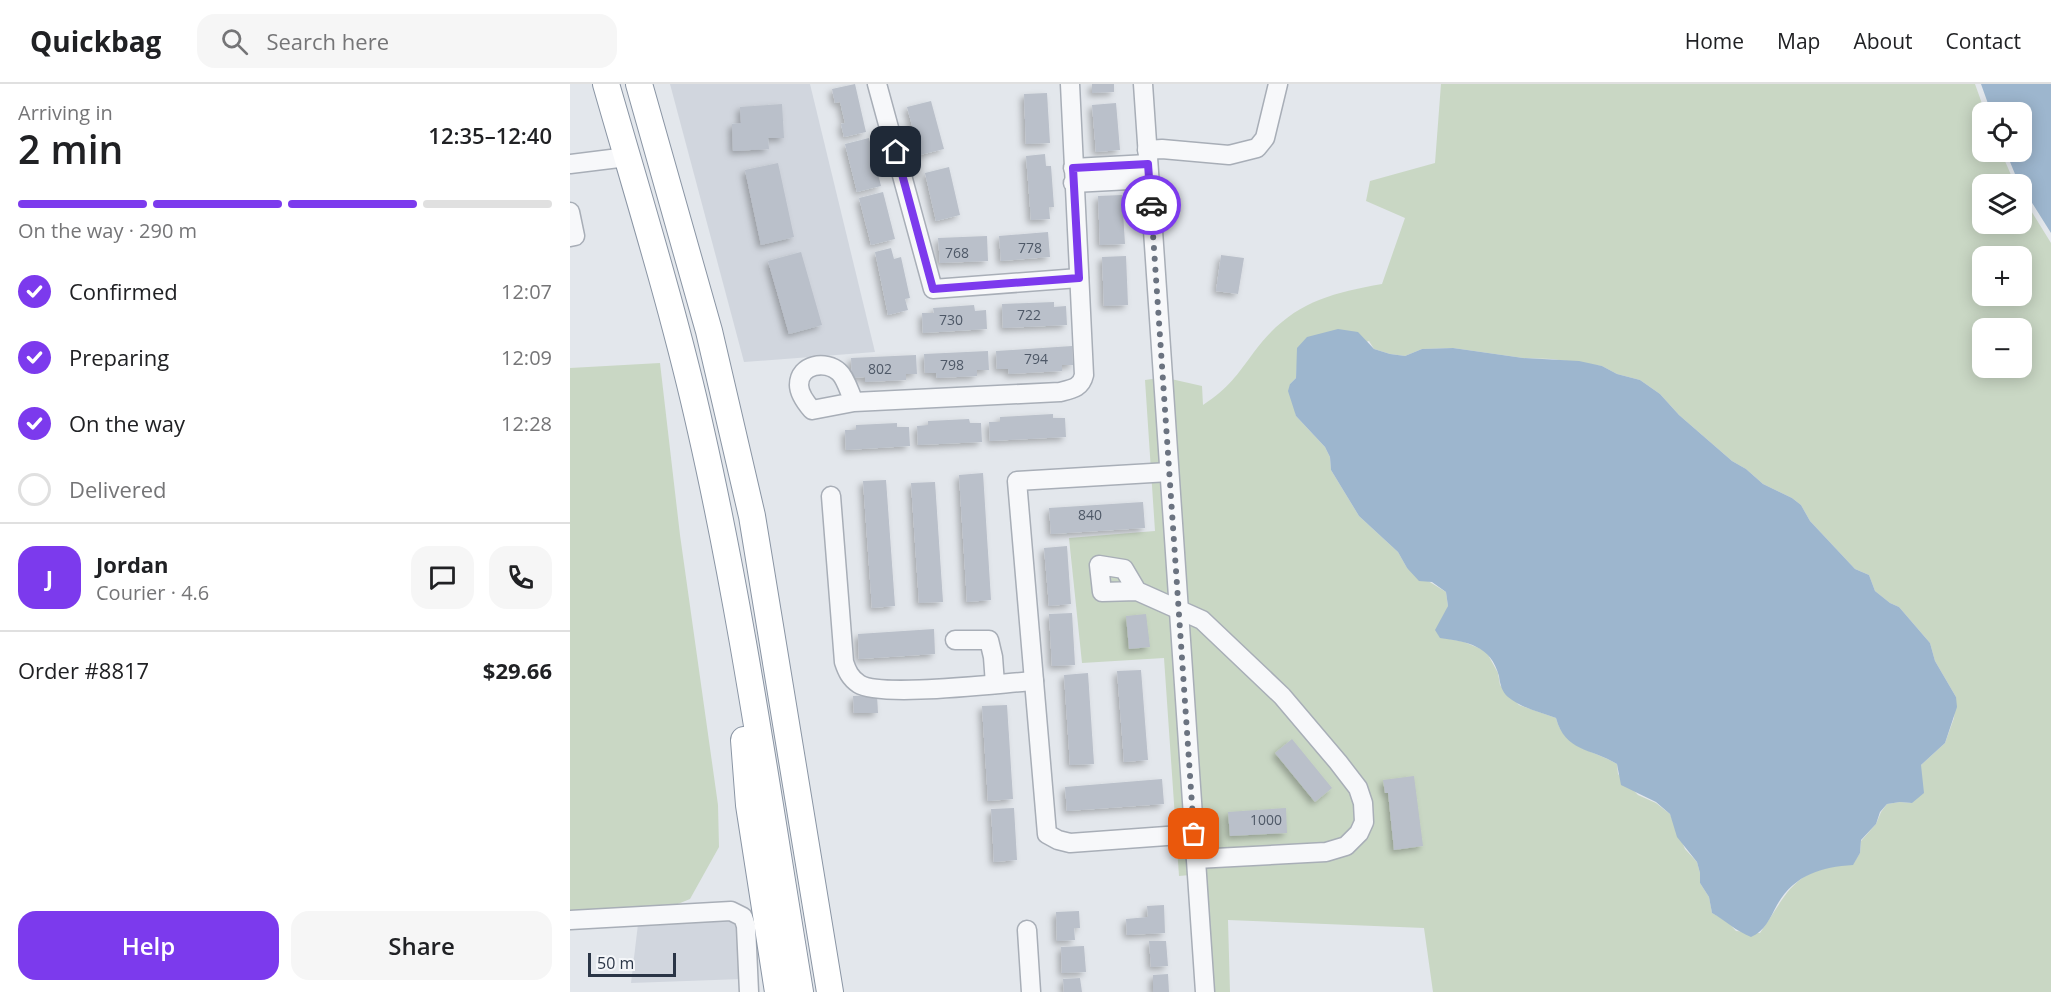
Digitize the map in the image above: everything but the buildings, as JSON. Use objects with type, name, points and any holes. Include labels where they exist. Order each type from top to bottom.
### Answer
[{"type":"highway","points":[[639,84],[709,331],[752,516],[830,992]]},
{"type":"highway","points":[[607,87],[635,136],[646,150],[660,158]]},
{"type":"highway","points":[[607,87],[653,244],[696,406],[722,525],[800,992]]},
{"type":"highway","points":[[627,157],[644,169],[657,184],[680,224]]},
{"type":"highway","points":[[737,614],[749,805],[778,992]]},
{"type":"highway","points":[[805,843],[844,992]]},
{"type":"street","points":[[878,84],[933,289],[1079,278]]},
{"type":"street","points":[[854,402],[1060,392],[1075,388],[1083,382],[1070,84]]},
{"type":"street","points":[[1143,84],[1205,992]]},
{"type":"street","points":[[1073,176],[1148,164],[1162,149],[1229,155],[1257,148],[1265,138],[1278,84]]},
{"type":"street","points":[[570,164],[627,157]]},
{"type":"street","points":[[570,212],[571,233]]},
{"type":"street","points":[[1169,472],[1017,481],[1047,834],[1070,843],[1194,834]]},
{"type":"street","points":[[831,496],[844,662],[848,674],[860,685],[894,691],[1034,681]]},
{"type":"street","points":[[1137,591],[1202,620],[1282,696],[1358,788],[1363,803],[1364,822],[1359,833],[1346,846],[1326,852],[1196,859]]},
{"type":"street","points":[[955,640],[989,640],[995,684]]},
{"type":"street","points":[[570,920],[731,911],[743,917],[746,926],[749,992]]},
{"type":"street","points":[[1028,930],[1031,992]]},
{"type":"shaded area","points":[[670,84],[810,84],[875,352],[744,362]]},
{"type":"shaded area","points":[[730,918],[738,922],[742,979],[631,983],[638,924]]},
{"type":"green space","points":[[1441,84],[1975,84],[1981,102],[1972,102],[1972,162],[2005,162],[2011,174],[1972,174],[1972,234],[2032,234],[2032,212],[2051,243],[2051,992],[1433,992],[1424,928],[1228,920],[1230,992],[1211,992],[1171,379],[1202,386],[1203,405],[1226,387],[1268,336],[1296,312],[1326,297],[1382,284],[1405,218],[1366,201],[1370,181],[1435,163]],"holes":[[[1369,341],[1374,349],[1390,354],[1405,356],[1422,349],[1453,348],[1602,366],[1617,374],[1640,380],[1660,394],[1679,415],[1732,461],[1746,469],[1763,484],[1801,505],[1810,521],[1855,569],[1869,575],[1875,591],[1899,607],[1930,643],[1935,661],[1956,697],[1954,718],[1945,743],[1921,765],[1921,776],[1912,803],[1887,804],[1876,824],[1861,841],[1860,853],[1853,864],[1833,867],[1805,876],[1787,893],[1760,933],[1736,931],[1727,921],[1712,913],[1709,897],[1700,883],[1697,862],[1685,849],[1670,814],[1656,803],[1638,795],[1618,774],[1617,764],[1573,742],[1560,728],[1556,718],[1519,705],[1500,685],[1498,673],[1486,651],[1464,642],[1440,637],[1448,606],[1446,592],[1407,568],[1398,552],[1359,516],[1331,470],[1330,457],[1325,447],[1296,416],[1290,384],[1296,378],[1297,365]]]},
{"type":"green space","points":[[660,363],[680,535],[718,805],[719,847],[690,899],[668,908],[570,914],[570,368]]},
{"type":"green space","points":[[1159,378],[1190,875],[1179,876],[1164,658],[1082,663],[1069,538],[1155,531],[1145,380]]},
{"type":"water","points":[[1981,84],[2051,84],[2051,233],[2032,203],[2032,174],[2015,174],[2010,162],[2032,162],[2032,102],[1987,102]]},
{"type":"water","points":[[1338,329],[1358,332],[1374,349],[1390,354],[1405,356],[1422,349],[1453,348],[1523,358],[1579,361],[1602,366],[1617,374],[1640,380],[1660,394],[1679,415],[1732,461],[1746,469],[1763,484],[1801,505],[1810,521],[1855,569],[1869,575],[1875,591],[1899,607],[1930,643],[1935,661],[1956,697],[1957,707],[1945,743],[1921,765],[1924,793],[1912,803],[1887,804],[1880,812],[1876,824],[1861,840],[1860,853],[1853,865],[1819,871],[1800,880],[1784,895],[1767,924],[1751,937],[1712,913],[1709,897],[1700,883],[1697,862],[1677,837],[1670,814],[1656,802],[1621,785],[1617,764],[1572,743],[1560,729],[1556,718],[1525,707],[1508,697],[1504,693],[1495,666],[1484,651],[1459,641],[1440,638],[1435,630],[1448,606],[1446,592],[1432,582],[1419,581],[1407,568],[1398,552],[1359,516],[1331,470],[1330,457],[1325,447],[1296,416],[1288,391],[1290,384],[1296,378],[1297,348],[1307,337]]},
{"type":"way so far","points":[[1151,205],[1194,834]]},
{"type":"route","points":[[896,152],[933,289],[1079,278],[1073,168],[1148,164],[1151,205]]}]
